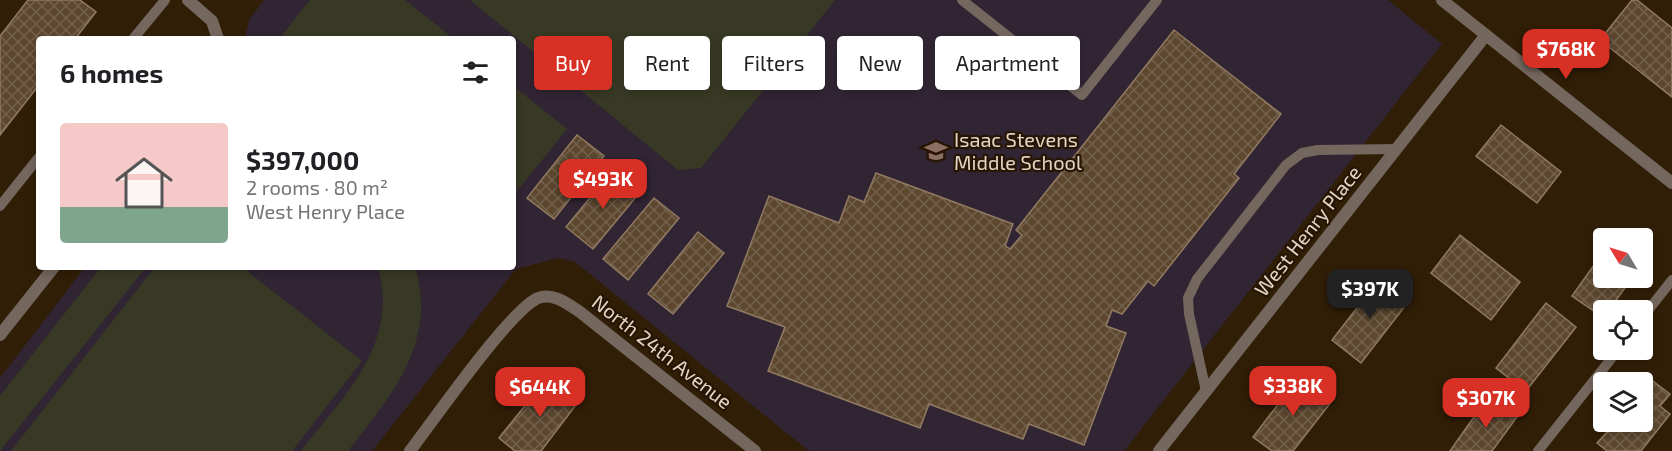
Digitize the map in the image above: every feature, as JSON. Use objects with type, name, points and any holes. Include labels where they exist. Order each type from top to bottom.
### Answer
[{"type":"street","points":[[188,0],[212,21],[217,36]]},
{"type":"street","points":[[1442,0],[1672,183]]},
{"type":"street","name":"West Henry Place","points":[[1159,451],[1486,35]]},
{"type":"street","points":[[0,335],[52,270]]},
{"type":"street","name":"North 24th Avenue","points":[[410,451],[513,319],[540,297],[553,296],[580,312],[755,451]]},
{"type":"lane","points":[[135,36],[165,0]]},
{"type":"lane","points":[[962,0],[1082,95],[1157,0]]},
{"type":"lane","points":[[1206,391],[1189,314],[1188,298],[1197,279],[1286,165],[1302,153],[1318,150],[1397,149]]},
{"type":"lane","points":[[0,206],[36,162]]},
{"type":"lane","points":[[1653,304],[1672,280]]},
{"type":"lane","points":[[1538,451],[1609,360]]},
{"type":"shaded area","name":"Isaac Stevens Middle School","points":[[264,0],[1388,0],[1442,44],[1124,451],[809,451],[575,262],[558,258],[516,269],[516,36],[246,36],[249,20]]},
{"type":"shaded area","name":"Isaac Stevens Middle School","points":[[83,270],[515,270],[372,451],[0,451],[0,378]]},
{"type":"green space","points":[[310,0],[405,0],[450,36],[281,36]]},
{"type":"green space","points":[[470,0],[835,0],[806,36],[722,36],[722,90],[763,90],[701,168],[678,170],[580,90],[612,90],[612,36],[534,36],[534,52]]},
{"type":"green space","points":[[516,88],[567,129],[516,192]]},
{"type":"green space","points":[[99,270],[144,270],[0,451],[0,396]]},
{"type":"green space","points":[[153,270],[246,270],[362,361],[292,451],[11,451]]},
{"type":"green space","points":[[379,270],[416,270],[420,294],[420,320],[415,344],[406,366],[380,410],[348,451],[301,451],[350,389],[364,367],[375,344],[381,320],[383,294]]},
{"type":"building","points":[[28,0],[80,0],[96,12],[77,36],[36,36],[36,89],[0,135],[0,36]]},
{"type":"building","points":[[1632,0],[1637,0],[1672,28],[1672,97],[1600,40]]},
{"type":"building","points":[[1174,30],[1281,114],[1234,174],[1239,178],[1154,286],[1148,281],[1122,314],[1112,310],[1106,326],[1126,333],[1084,445],[1029,424],[1023,439],[929,404],[920,428],[768,371],[785,327],[727,306],[769,196],[839,223],[849,196],[864,202],[876,173],[1013,224],[1005,246],[1010,249],[1022,235],[1016,230]]},
{"type":"building","points":[[1501,125],[1561,172],[1537,203],[1476,156]]},
{"type":"building","points":[[577,135],[604,156],[554,219],[527,198]]},
{"type":"building","points":[[613,170],[640,192],[593,249],[566,227]]},
{"type":"building","points":[[654,198],[679,218],[628,280],[603,259]]},
{"type":"building","points":[[698,232],[724,253],[673,314],[648,294]]},
{"type":"building","points":[[1460,235],[1520,282],[1491,320],[1431,273]]},
{"type":"building","points":[[1593,266],[1593,288],[1625,288],[1616,300],[1593,300],[1593,310],[1572,296]]},
{"type":"building","points":[[1380,278],[1409,301],[1361,363],[1332,340]]},
{"type":"building","points":[[1546,303],[1576,327],[1526,391],[1496,368]]},
{"type":"building","points":[[1300,376],[1332,401],[1293,451],[1272,451],[1253,437]]},
{"type":"building","points":[[548,377],[579,401],[541,451],[515,451],[499,438]]},
{"type":"building","points":[[1653,381],[1670,394],[1660,406],[1670,414],[1641,451],[1607,451],[1597,443],[1607,432],[1653,432]]},
{"type":"building","points":[[1488,397],[1517,417],[1492,451],[1450,451]]},
{"type":"place","name":"Isaac Stevens Middle School","points":[[936,151]]}]
